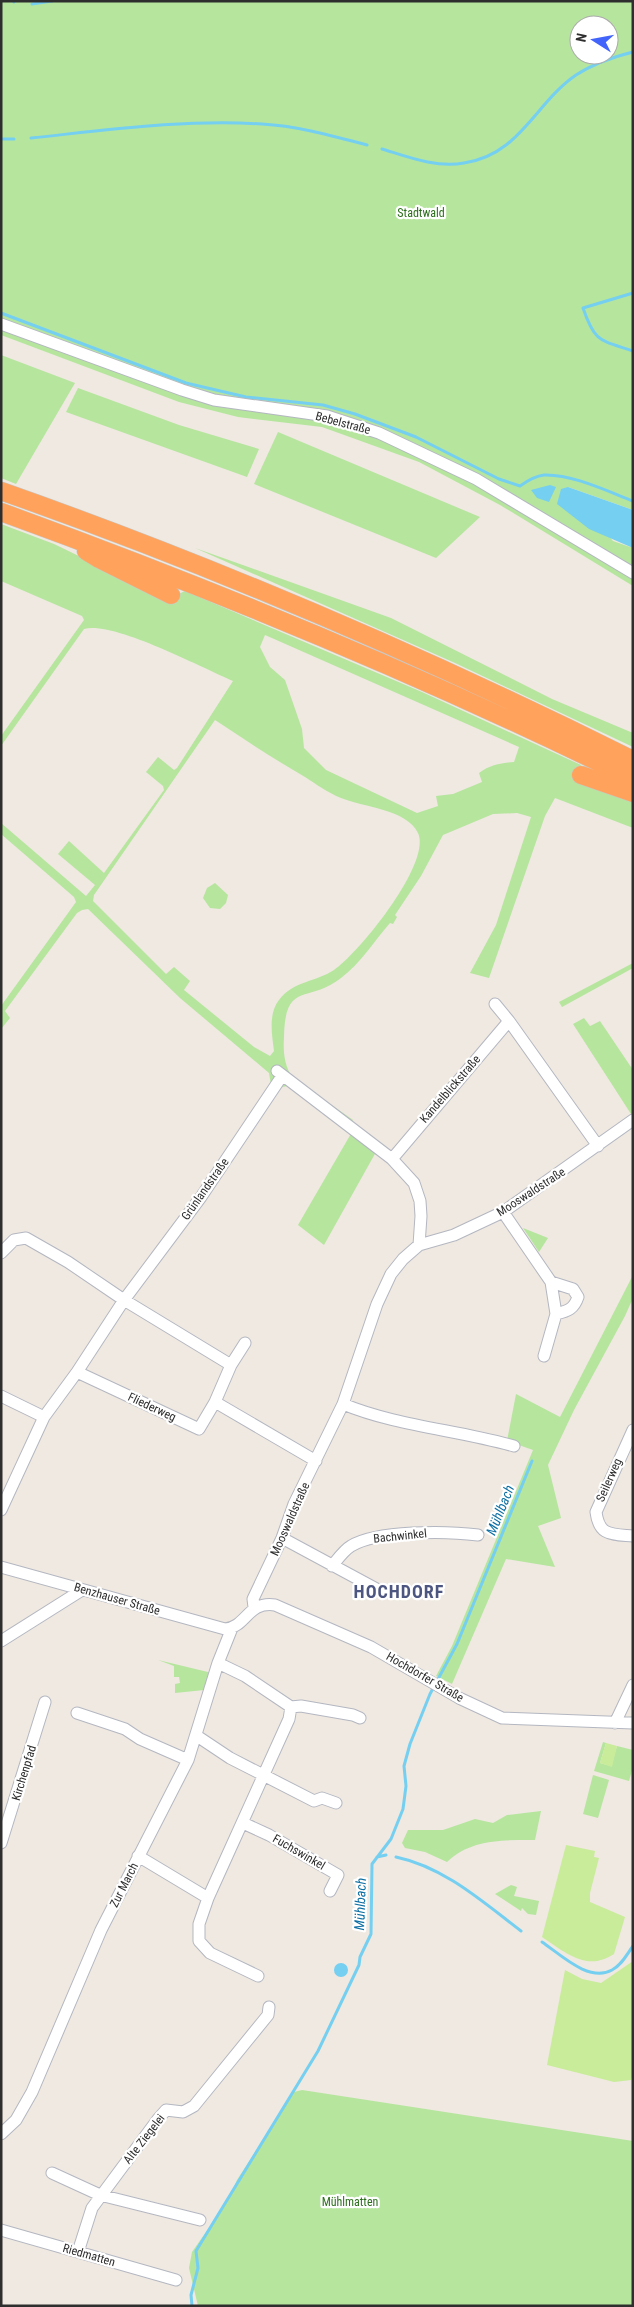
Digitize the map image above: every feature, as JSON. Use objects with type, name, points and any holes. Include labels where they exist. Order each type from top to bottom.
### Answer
[{"type":"highway","points":[[1,491],[166,553],[300,607],[448,672],[633,760]]},
{"type":"highway","points":[[1,512],[167,573],[287,622],[443,690],[633,779]]},
{"type":"highway","points":[[61,533],[99,560],[171,595]]},
{"type":"highway","points":[[581,775],[633,793]]},
{"type":"street","name":"Bebelstraße","points":[[1,324],[214,400],[327,416],[379,433],[476,479],[633,573]]},
{"type":"street","points":[[495,1004],[510,1021],[598,1146]]},
{"type":"street","name":"Kandelblickstraße","points":[[392,1159],[510,1021]]},
{"type":"street","name":"Grünlandstraße","points":[[1,1510],[44,1417],[77,1372],[124,1300],[201,1197],[280,1074],[392,1159]]},
{"type":"street","name":"Mooswaldstraße","points":[[254,1607],[253,1599],[282,1538],[294,1504],[343,1404],[377,1304],[391,1274],[402,1259],[419,1245],[466,1230],[503,1212],[633,1120]]},
{"type":"street","points":[[392,1159],[414,1183],[420,1201],[419,1245]]},
{"type":"street","points":[[503,1212],[551,1282],[556,1314],[544,1356]]},
{"type":"street","points":[[1,1253],[14,1240],[26,1238],[68,1262],[124,1300],[230,1365]]},
{"type":"street","points":[[551,1282],[573,1289],[578,1297],[576,1304],[569,1311],[556,1314]]},
{"type":"street","name":"Fliederweg","points":[[77,1372],[199,1429],[214,1402],[230,1365],[245,1343]]},
{"type":"street","points":[[1,1396],[44,1417]]},
{"type":"street","points":[[214,1402],[316,1461]]},
{"type":"street","points":[[343,1404],[383,1418],[445,1429],[514,1446]]},
{"type":"street","name":"Seilerweg","points":[[633,1430],[596,1512],[597,1522],[602,1530],[611,1534],[633,1536]]},
{"type":"street","name":"Bachwinkel","points":[[332,1566],[350,1546],[372,1538],[456,1532],[478,1535]]},
{"type":"street","points":[[282,1538],[384,1593]]},
{"type":"street","name":"Benzhauser Straße","points":[[1,1568],[216,1628],[232,1628]]},
{"type":"street","points":[[1,1641],[82,1590]]},
{"type":"street","name":"Hochdorfer Straße","points":[[254,1607],[268,1604],[275,1605],[371,1647],[433,1683],[502,1718],[633,1723]]},
{"type":"street","points":[[232,1628],[254,1607]]},
{"type":"street","name":"Zur March","points":[[1,2134],[16,2120],[32,2092],[101,1930],[188,1760],[197,1736],[218,1663],[232,1628]]},
{"type":"street","points":[[218,1663],[245,1676],[291,1707],[301,1706],[360,1718]]},
{"type":"street","points":[[615,1723],[633,1685]]},
{"type":"street","name":"Kirchenpfad","points":[[1,1843],[46,1702]]},
{"type":"street","points":[[258,1976],[210,1953],[199,1941],[199,1924],[208,1898],[265,1776],[289,1719],[291,1707]]},
{"type":"street","points":[[77,1713],[125,1729],[140,1739],[188,1760]]},
{"type":"street","points":[[197,1736],[265,1776],[314,1801],[322,1798],[336,1803]]},
{"type":"street","name":"Fuchswinkel","points":[[243,1822],[297,1850],[338,1875],[330,1891]]},
{"type":"street","points":[[138,1856],[208,1898]]},
{"type":"street","name":"Alte Ziegelei","points":[[78,2252],[92,2208],[100,2195],[166,2110],[183,2112],[194,2106],[268,2015],[269,2006]]},
{"type":"street","points":[[52,2173],[100,2195],[200,2220]]},
{"type":"street","name":"Riedmatten","points":[[1,2230],[176,2280]]},
{"type":"green space","name":"Stadtwald","points":[[1,1],[633,1],[633,510],[568,487],[613,541],[633,548],[633,586],[500,505],[419,462],[322,427],[238,417],[179,402],[1,335]]},
{"type":"green space","points":[[1,355],[75,383],[16,484],[1,478]]},
{"type":"green space","points":[[78,388],[179,425],[259,449],[247,477],[66,412]]},
{"type":"green space","points":[[278,432],[480,517],[436,558],[254,484]]},
{"type":"green space","points":[[1,524],[54,544],[168,599],[185,591],[422,692],[581,765],[577,781],[633,799],[633,828],[555,798],[545,816],[489,978],[470,973],[496,925],[531,817],[517,813],[493,814],[443,835],[421,876],[395,915],[397,917],[393,924],[390,923],[361,959],[341,978],[329,986],[294,1000],[289,1007],[285,1019],[285,1058],[293,1078],[353,1120],[347,1128],[287,1086],[279,1088],[174,1228],[271,1085],[269,1073],[180,998],[88,909],[77,913],[5,1011],[10,1018],[1,1029],[1,1006],[76,902],[74,897],[1,834],[1,823],[86,896],[95,885],[58,854],[69,841],[104,873],[164,790],[163,786],[146,772],[158,757],[174,770],[177,768],[233,681],[158,647],[116,632],[98,628],[84,629],[1,746],[1,736],[84,620],[82,616],[1,581]],"holes":[[[265,635],[519,747],[514,762],[487,768],[479,773],[482,782],[453,794],[436,796],[438,806],[417,813],[326,770],[304,748],[302,729],[285,680],[270,667],[260,647]],[[215,720],[331,794],[394,814],[412,825],[418,833],[419,847],[414,865],[404,885],[391,906],[360,946],[334,970],[298,985],[279,1000],[272,1018],[274,1051],[270,1056],[254,1047],[184,990],[190,981],[174,967],[166,974],[93,901],[94,895]]]},
{"type":"green space","points":[[195,548],[391,618],[552,699],[633,733],[633,747],[455,663]]},
{"type":"green space","points":[[215,883],[228,895],[226,903],[220,909],[210,908],[203,898],[207,888]]},
{"type":"green space","points":[[633,963],[633,968],[562,1007],[559,1002]]},
{"type":"green space","points":[[584,1018],[590,1026],[600,1021],[633,1070],[633,1112],[631,1114],[573,1024]]},
{"type":"green space","points":[[352,1132],[376,1152],[324,1245],[298,1225]]},
{"type":"green space","points":[[523,1228],[548,1238],[539,1252]]},
{"type":"green space","points":[[633,1275],[633,1298],[625,1316],[574,1410],[548,1465],[561,1518],[538,1526],[555,1567],[506,1559],[452,1684],[436,1676],[452,1646],[533,1450],[507,1441],[516,1394],[560,1417]]},
{"type":"green space","points":[[158,1660],[212,1673],[204,1690],[175,1693],[175,1684],[180,1683],[179,1677],[174,1677],[174,1666]]},
{"type":"green space","points":[[603,1742],[606,1743],[600,1763],[611,1766],[617,1746],[633,1750],[633,1767],[629,1781],[594,1771]]},
{"type":"green space","points":[[606,1743],[617,1746],[612,1767],[600,1763]]},
{"type":"green space","points":[[593,1775],[609,1780],[598,1818],[583,1814]]},
{"type":"green space","points":[[541,1811],[535,1840],[488,1842],[466,1849],[456,1854],[447,1862],[425,1852],[405,1848],[402,1843],[408,1830],[443,1830],[475,1819],[493,1823],[507,1815]]},
{"type":"green space","points":[[566,1845],[595,1851],[594,1857],[599,1858],[590,1893],[590,1902],[625,1917],[614,1954],[604,1959],[586,1961],[577,1958],[542,1937]]},
{"type":"green space","points":[[511,1885],[517,1887],[514,1896],[539,1901],[536,1915],[528,1914],[522,1908],[521,1911],[495,1894]]},
{"type":"green space","points":[[633,1961],[633,2074],[631,2080],[614,2082],[547,2065],[565,1970],[582,1979],[601,1983]]},
{"type":"green space","name":"Mühlmatten","points":[[302,2090],[633,2141],[633,2306],[198,2306],[189,2268],[192,2252],[227,2202],[237,2180],[294,2092]]},
{"type":"water","points":[[550,485],[556,487],[549,502],[537,498],[531,490]]},
{"type":"water","points":[[568,487],[633,510],[633,548],[589,529],[557,504],[561,489]]},
{"type":"water","points":[[338,1963],[344,1963],[348,1970],[344,1977],[338,1977],[334,1973],[334,1967]]},
{"type":"waterway","points":[[32,4],[52,1]]},
{"type":"waterway","points":[[382,149],[422,161],[443,164],[464,163],[483,158],[499,150],[513,139],[549,99],[576,75],[603,61],[633,52]]},
{"type":"waterway","points":[[31,138],[146,126],[233,123],[289,127],[367,145]]},
{"type":"waterway","points":[[1,139],[14,139]]},
{"type":"waterway","points":[[633,293],[583,308],[595,334],[606,342],[633,351]]},
{"type":"waterway","points":[[1,313],[186,383],[246,397],[323,405],[355,414],[416,437],[499,479],[520,486],[537,476],[555,475],[578,480],[633,501]]},
{"type":"waterway","name":"Mühlbach","points":[[192,2306],[191,2295],[198,2268],[196,2251],[318,2051],[359,1965],[360,1957],[371,1934],[372,1864],[391,1839],[403,1809],[406,1786],[404,1766],[410,1744],[430,1694],[457,1644],[532,1461]]},
{"type":"waterway","name":"Mühlbach","points":[[377,1857],[386,1855]]},
{"type":"waterway","points":[[396,1857],[414,1862],[447,1877],[477,1897],[521,1931]]},
{"type":"waterway","points":[[542,1942],[566,1960],[594,1973],[603,1973],[616,1968],[633,1946]]},
{"type":"district","name":"HOCHDORF","points":[[399,1592]]}]
